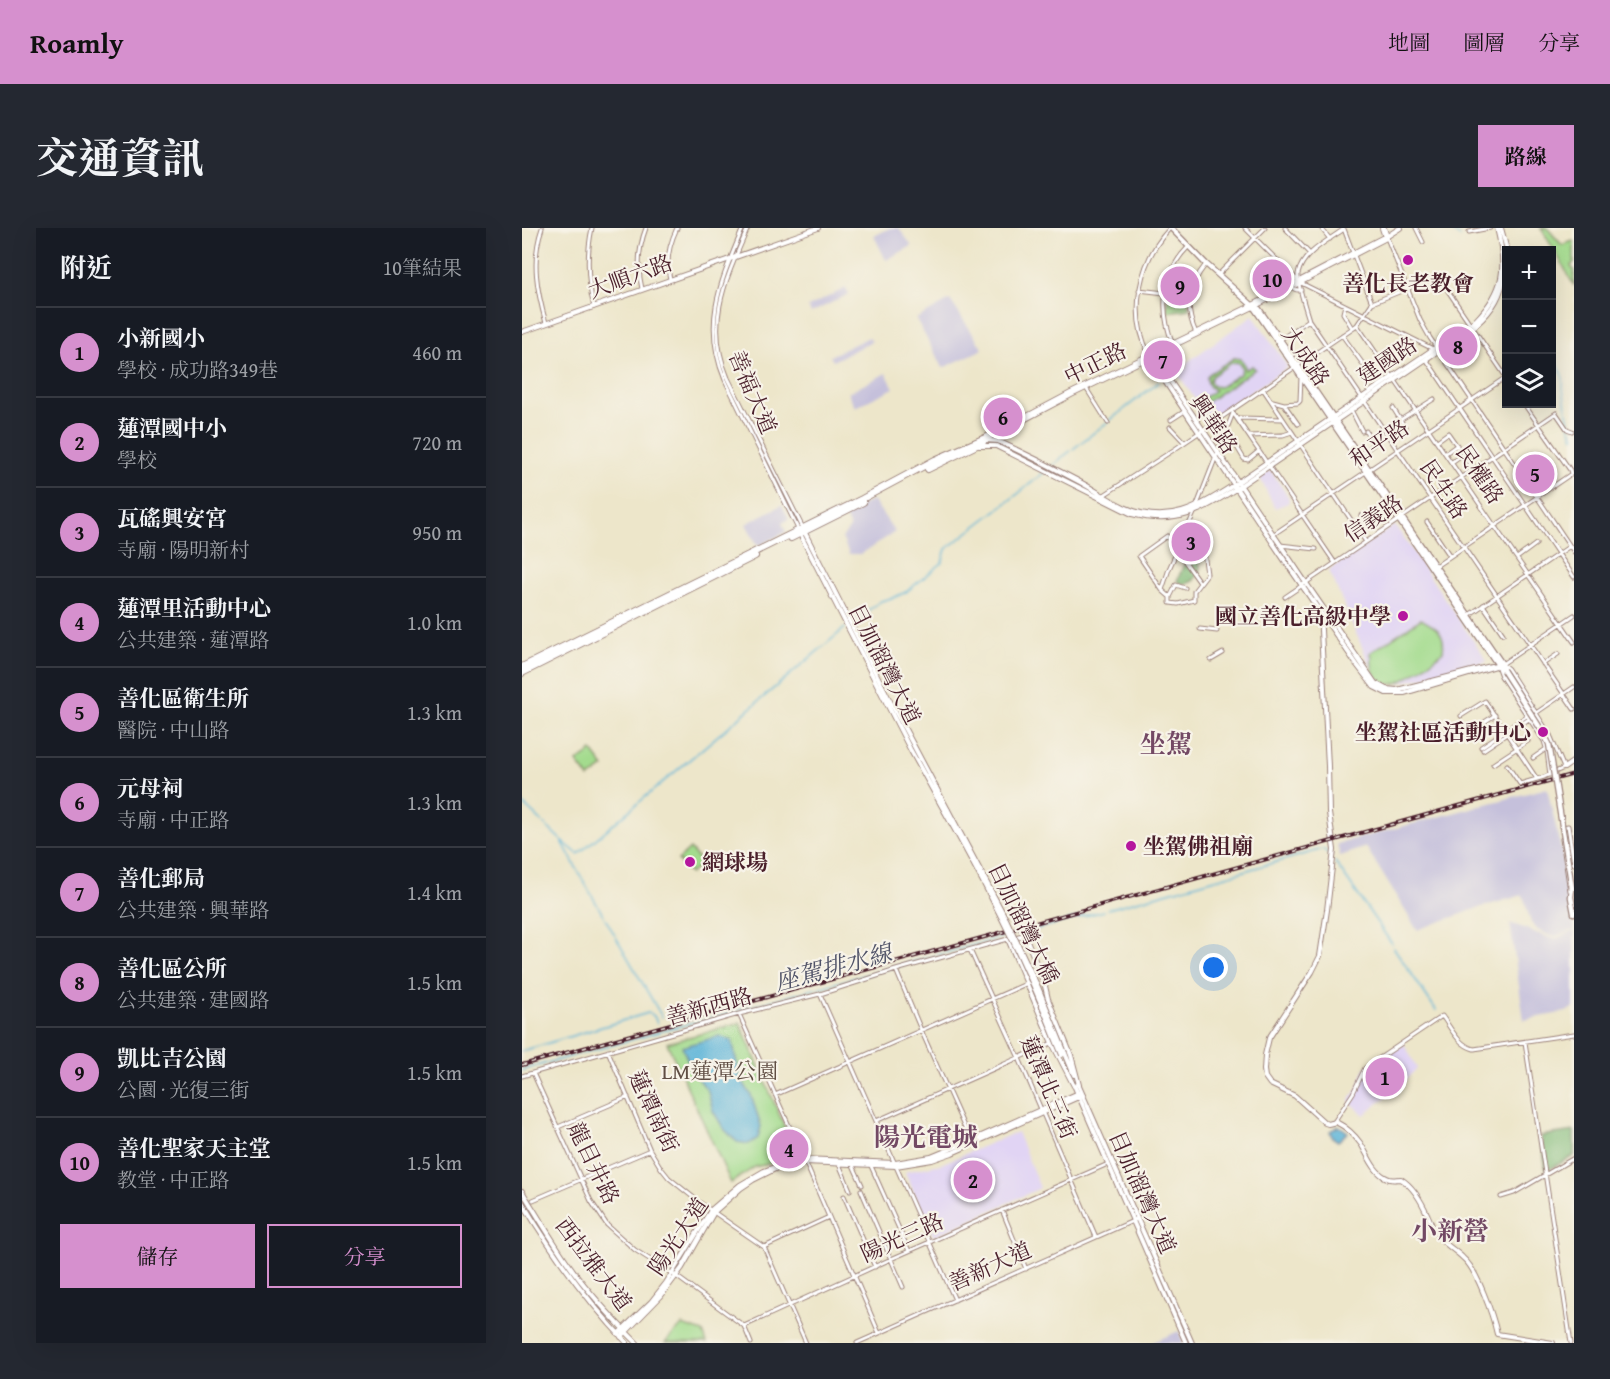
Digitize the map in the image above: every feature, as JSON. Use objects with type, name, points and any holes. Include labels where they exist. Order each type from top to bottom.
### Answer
[{"type":"main road","name":"大成路","points":[[1170,228],[1253,306],[1359,455],[1388,504],[1401,519]]},
{"type":"main road","points":[[1383,228],[1386,237]]},
{"type":"main road","name":"中正路","points":[[802,531],[1032,414],[1253,306],[1386,237]]},
{"type":"main road","name":"大成路","points":[[1296,366],[1301,377],[1501,666]]},
{"type":"main road","name":"中正路","points":[[971,445],[987,440],[999,432]]},
{"type":"main road","points":[[522,667],[802,531]]},
{"type":"main road","points":[[522,673],[802,531]]},
{"type":"main road","points":[[1501,666],[1549,744],[1573,889],[1571,897],[1574,913]]},
{"type":"street","points":[[542,228],[537,250],[536,279],[546,324]]},
{"type":"street","points":[[592,228],[587,264],[589,289],[594,307]]},
{"type":"street","points":[[642,289],[639,260],[646,228]]},
{"type":"street","points":[[670,279],[668,254],[677,228]]},
{"type":"street","name":"善福大道","points":[[745,228],[724,285],[719,309],[718,332],[722,362],[802,531]]},
{"type":"street","name":"大順六路","points":[[522,332],[818,228]]},
{"type":"street","points":[[1150,356],[1139,324],[1139,290],[1149,257],[1170,228]]},
{"type":"street","points":[[1245,228],[1299,282],[1436,349]]},
{"type":"street","points":[[1219,274],[1265,228]]},
{"type":"street","points":[[1285,228],[1310,254]]},
{"type":"street","points":[[1321,228],[1330,239]]},
{"type":"street","points":[[1307,278],[1304,274],[1299,273],[1306,258],[1344,228],[1372,303]]},
{"type":"street","name":"中正路","points":[[1386,237],[1400,228]]},
{"type":"street","points":[[1416,228],[1423,242]]},
{"type":"street","points":[[1469,232],[1490,228]]},
{"type":"street","name":"建國路","points":[[1499,228],[1506,246]]},
{"type":"street","name":"建國路","points":[[1471,326],[1492,300],[1498,287],[1503,263],[1499,228]]},
{"type":"street","points":[[1386,237],[1420,320],[1436,349],[1574,552]]},
{"type":"street","points":[[1173,344],[1166,321],[1165,294],[1173,268],[1189,246]]},
{"type":"street","points":[[1196,333],[1190,317],[1190,297],[1195,280],[1206,264]]},
{"type":"street","name":"民生路","points":[[1299,273],[1299,282],[1309,320],[1574,710]]},
{"type":"street","points":[[1292,275],[1291,286],[1295,290],[1301,290]]},
{"type":"street","points":[[1102,497],[1357,325],[1372,303],[1438,276],[1502,371]]},
{"type":"street","name":"建國路","points":[[1102,497],[1126,512],[1150,518],[1173,518],[1194,513],[1208,506],[1484,317],[1502,289]]},
{"type":"street","points":[[1139,290],[1190,297]]},
{"type":"street","points":[[1345,305],[1342,313],[1352,328]]},
{"type":"street","points":[[1279,341],[1309,320]]},
{"type":"street","name":"民權路","points":[[1357,325],[1574,642]]},
{"type":"street","points":[[1342,335],[1368,371]]},
{"type":"street","name":"建國路","points":[[1394,378],[1426,360],[1436,349]]},
{"type":"street","name":"興華路","points":[[1150,356],[1152,363],[1185,411],[1201,430]]},
{"type":"street","name":"興華路","points":[[1150,356],[1156,360],[1304,584],[1375,683],[1383,688],[1397,690],[1485,666],[1501,666]]},
{"type":"street","points":[[1426,360],[1574,577]]},
{"type":"street","points":[[1271,401],[1284,404],[1298,403],[1301,377]]},
{"type":"street","name":"和平路","points":[[1272,536],[1502,380]]},
{"type":"street","points":[[1086,388],[1108,423]]},
{"type":"street","points":[[1263,389],[1366,542]]},
{"type":"street","name":"建國路","points":[[1332,420],[1351,410],[1363,399]]},
{"type":"street","points":[[1384,430],[1434,399]]},
{"type":"street","points":[[1284,404],[1298,424]]},
{"type":"street","points":[[1393,408],[1406,429]]},
{"type":"street","points":[[1434,568],[1571,473],[1527,408]]},
{"type":"street","points":[[1351,410],[1373,445],[1359,455]]},
{"type":"street","points":[[1171,420],[1185,411]]},
{"type":"street","points":[[1232,411],[1335,563]]},
{"type":"street","points":[[1162,590],[1197,507],[1232,411]]},
{"type":"street","points":[[1539,425],[1556,413],[1567,429],[1572,431]]},
{"type":"street","points":[[1238,420],[1240,418],[1283,419]]},
{"type":"street","name":"信義路","points":[[1285,597],[1539,425]]},
{"type":"street","points":[[1170,427],[1184,441]]},
{"type":"street","points":[[1249,436],[1283,435],[1292,432]]},
{"type":"street","points":[[1437,441],[1448,433],[1474,470]]},
{"type":"street","points":[[1224,436],[1231,437],[1244,459],[1248,460],[1259,451]]},
{"type":"street","name":"建國路","points":[[987,440],[998,441],[1126,508],[1150,514],[1173,514],[1197,507],[1238,485]]},
{"type":"street","name":"建國路","points":[[971,445],[996,446],[1045,470],[1051,470]]},
{"type":"street","points":[[1446,454],[1457,445]]},
{"type":"street","points":[[1452,463],[1463,454]]},
{"type":"street","points":[[1361,516],[1378,511],[1388,504]]},
{"type":"street","points":[[1427,522],[1450,556]]},
{"type":"street","name":"目加溜灣大道","points":[[802,531],[910,749],[947,811]]},
{"type":"street","points":[[1185,588],[1176,585],[1170,597],[1170,603],[1178,604],[1194,600],[1194,591],[1207,574],[1205,543],[1194,534]]},
{"type":"street","points":[[1170,597],[1162,590],[1139,556],[1167,536],[1200,583]]},
{"type":"street","name":"興華路","points":[[1272,536],[1370,682],[1383,692],[1404,693],[1501,666]]},
{"type":"street","points":[[1517,558],[1536,544]]},
{"type":"street","points":[[1280,545],[1316,549]]},
{"type":"street","points":[[1467,616],[1570,546]]},
{"type":"street","points":[[1483,605],[1503,634]]},
{"type":"street","points":[[1320,610],[1329,813],[1334,850],[1320,956],[1268,1040],[1264,1070],[1266,1079],[1272,1085],[1295,1096],[1329,1124],[1334,1122],[1353,1093],[1365,1068],[1442,1016],[1461,1042],[1470,1048],[1478,1049],[1574,1034]]},
{"type":"street","points":[[1501,666],[1574,615]]},
{"type":"street","points":[[1200,629],[1217,631]]},
{"type":"street","points":[[1211,660],[1223,653]]},
{"type":"street","points":[[1543,664],[1558,654]]},
{"type":"street","name":"大成路","points":[[1550,775],[1543,739],[1502,676],[1501,666],[1508,669],[1554,742],[1564,768]]},
{"type":"street","points":[[1536,713],[1574,687]]},
{"type":"street","points":[[1461,716],[1485,701],[1537,779]]},
{"type":"street","points":[[1471,731],[1495,715]]},
{"type":"street","points":[[1482,748],[1529,717]]},
{"type":"street","points":[[1493,764],[1528,741]]},
{"type":"street","points":[[1533,758],[1546,749]]},
{"type":"street","points":[[1507,765],[1520,784],[1550,775],[1574,762]]},
{"type":"street","name":"目加溜灣大橋","points":[[947,811],[1016,947],[1063,1054]]},
{"type":"street","points":[[1571,897],[1560,827],[1568,826],[1574,864]]},
{"type":"street","points":[[1025,935],[1071,1055],[1076,1086],[1052,1043],[1008,939],[1025,935]]},
{"type":"street","name":"善新西路","points":[[522,1076],[739,1014],[820,994],[1008,939]]},
{"type":"street","name":"蓮潭北三街","points":[[970,950],[1096,1237]]},
{"type":"street","points":[[896,970],[971,1143]]},
{"type":"street","points":[[775,1095],[1028,983]]},
{"type":"street","points":[[820,994],[955,1300]]},
{"type":"street","points":[[739,1014],[879,1333]]},
{"type":"street","points":[[1525,1042],[1571,1343]]},
{"type":"street","points":[[876,1121],[1052,1043]]},
{"type":"street","name":"蓮潭南街","points":[[608,1052],[650,1150],[669,1178],[764,1247]]},
{"type":"street","name":"目加溜灣大道","points":[[1063,1054],[1186,1343]]},
{"type":"street","name":"龍目井路","points":[[534,1073],[591,1201],[607,1225],[634,1250],[674,1275],[744,1326]]},
{"type":"street","name":"目加溜灣大道","points":[[1080,1095],[1108,1164],[1192,1343]]},
{"type":"street","name":"陽光大道","points":[[805,1161],[871,1166],[895,1165],[931,1157],[971,1143],[1080,1095]]},
{"type":"street","points":[[558,1127],[628,1097]]},
{"type":"street","points":[[1334,1122],[1346,1128],[1355,1137],[1365,1150],[1367,1157],[1384,1177],[1390,1180],[1401,1179],[1414,1191],[1425,1208],[1434,1231],[1470,1266],[1483,1293],[1497,1334],[1551,1343]]},
{"type":"street","points":[[522,1191],[527,1202],[650,1150]]},
{"type":"street","points":[[1501,1197],[1509,1195],[1574,1158]]},
{"type":"street","name":"陽光大道","points":[[619,1335],[655,1304],[713,1211],[740,1185],[751,1178],[774,1167],[805,1161],[895,1165]]},
{"type":"street","points":[[839,1164],[850,1190]]},
{"type":"street","name":"陽光三路","points":[[744,1326],[1108,1164]]},
{"type":"street","points":[[854,1165],[903,1287]]},
{"type":"street","points":[[871,1166],[909,1251]]},
{"type":"street","points":[[844,1196],[875,1267]]},
{"type":"street","name":"西拉雅大道","points":[[527,1202],[567,1262],[598,1301],[637,1343]]},
{"type":"street","name":"西拉雅大道","points":[[527,1202],[563,1266],[627,1343]]},
{"type":"street","points":[[1002,1210],[1026,1269]]},
{"type":"street","points":[[806,1343],[764,1247],[830,1217]]},
{"type":"street","name":"善新大道","points":[[857,1343],[1135,1220]]},
{"type":"street","points":[[744,1326],[751,1343]]},
{"type":"shaded area","points":[[890,228],[899,228],[912,246],[886,260],[874,236]]},
{"type":"shaded area","points":[[846,288],[849,294],[811,313],[808,307]]},
{"type":"shaded area","points":[[950,300],[983,349],[943,368],[916,319]]},
{"type":"shaded area","points":[[1253,315],[1288,367],[1209,420],[1178,374],[1188,366],[1186,363]]},
{"type":"shaded area","points":[[869,337],[872,341],[833,361],[830,356]]},
{"type":"shaded area","points":[[886,373],[894,388],[855,407],[848,393]]},
{"type":"shaded area","points":[[1269,471],[1289,498],[1288,503],[1275,508],[1260,478]]},
{"type":"shaded area","points":[[873,500],[895,532],[861,554],[849,554],[842,538],[850,528],[844,514]]},
{"type":"shaded area","points":[[782,505],[789,519],[782,523],[786,532],[758,546],[746,524]]},
{"type":"shaded area","name":"國立善化高級中學","points":[[1395,525],[1486,662],[1397,684],[1387,684],[1374,675],[1329,570]]},
{"type":"shaded area","points":[[1547,788],[1564,862],[1574,926],[1574,930],[1556,936],[1550,936],[1538,930],[1531,923],[1523,895],[1417,930],[1366,847],[1340,856],[1337,844]]},
{"type":"shaded area","points":[[1510,923],[1550,938],[1557,938],[1574,931],[1574,1007],[1566,1012],[1524,1020]]},
{"type":"shaded area","points":[[1404,1044],[1417,1068],[1404,1082],[1364,1115],[1349,1101],[1358,1088],[1365,1068]]},
{"type":"shaded area","points":[[1017,1132],[1040,1188],[934,1237],[905,1172],[941,1164]]},
{"type":"shaded area","points":[[1179,1331],[1183,1343],[1151,1343]]},
{"type":"green space","points":[[1541,228],[1547,228],[1562,245],[1574,242],[1574,262],[1571,266],[1574,271],[1574,286],[1556,253],[1556,246],[1552,246]]},
{"type":"green space","points":[[1172,275],[1192,283],[1188,294],[1168,291]]},
{"type":"green space","points":[[1168,296],[1188,298],[1189,309],[1167,312]]},
{"type":"green space","points":[[1234,358],[1242,361],[1245,370],[1252,366],[1255,369],[1207,402],[1204,398],[1215,390],[1208,383],[1209,374]],"holes":[[[1237,362],[1241,365],[1240,374],[1220,387],[1213,386],[1210,381],[1212,376],[1231,363]]]},
{"type":"green space","points":[[1191,548],[1199,551],[1200,572],[1193,581],[1184,585],[1177,581]]},
{"type":"green space","points":[[1421,619],[1435,627],[1441,634],[1443,651],[1410,676],[1396,683],[1386,683],[1381,680],[1373,671],[1370,653]]},
{"type":"green space","points":[[592,751],[604,767],[589,778],[577,762]]},
{"type":"green space","name":"網球場","points":[[690,849],[702,863],[690,874],[678,860]]},
{"type":"green space","name":"LM蓮潭公園","points":[[740,1023],[792,1144],[771,1155],[777,1162],[755,1167],[731,1183],[667,1043]]},
{"type":"green space","points":[[1574,1131],[1574,1156],[1546,1171],[1541,1136]]},
{"type":"green space","points":[[682,1325],[703,1332],[707,1343],[665,1343]]},
{"type":"water","points":[[719,1036],[732,1040],[740,1077],[751,1095],[761,1126],[758,1138],[749,1144],[737,1142],[724,1129],[713,1111],[708,1091],[693,1072],[682,1047]]},
{"type":"water","points":[[1339,1126],[1348,1132],[1338,1141],[1332,1137],[1330,1131]]},
{"type":"waterway","points":[[1448,228],[1460,237]]},
{"type":"waterway","points":[[1554,354],[1563,378],[1569,424],[1574,437]]},
{"type":"waterway","points":[[851,623],[881,601],[906,592],[942,563],[946,549],[1159,382]]},
{"type":"waterway","points":[[562,841],[578,854],[845,628]]},
{"type":"waterway","name":"座駕排水線","points":[[522,803],[562,841],[662,1017]]},
{"type":"waterway","points":[[1108,909],[1323,849],[1331,856]]},
{"type":"waterway","points":[[1335,862],[1392,944]]},
{"type":"waterway","points":[[1016,934],[1103,911]]},
{"type":"waterway","name":"座駕排水線","points":[[522,1070],[1006,936]]},
{"type":"waterway","points":[[1394,948],[1436,1010]]},
{"type":"waterway","points":[[522,1051],[648,1013],[654,1016],[657,1023]]},
{"type":"railway","points":[[522,1065],[1574,774]]},
{"type":"place","name":"善化長老教會","points":[[1408,260]]},
{"type":"place","name":"善化聖家天主堂","points":[[1272,279]]},
{"type":"place","name":"凱比吉公園","points":[[1180,286]]},
{"type":"place","name":"善化區公所","points":[[1458,346]]},
{"type":"place","name":"善化郵局","points":[[1163,360]]},
{"type":"place","name":"元母祠","points":[[1003,417]]},
{"type":"place","name":"善化區衛生所","points":[[1535,474]]},
{"type":"place","name":"瓦磘興安宮","points":[[1191,542]]},
{"type":"place","name":"國立善化高級中學","points":[[1403,616]]},
{"type":"place","name":"坐駕社區活動中心","points":[[1543,732]]},
{"type":"place","name":"坐駕佛祖廟","points":[[1131,846]]},
{"type":"place","name":"網球場","points":[[690,862]]},
{"type":"place","name":"小新國小","points":[[1385,1077]]},
{"type":"place","name":"蓮潭里活動中心","points":[[789,1149]]},
{"type":"place","name":"蓮潭國中小","points":[[973,1180]]},
{"type":"district","name":"坐駕","points":[[1166,743]]},
{"type":"district","name":"陽光電城","points":[[926,1136]]},
{"type":"district","name":"小新營","points":[[1450,1230]]}]
